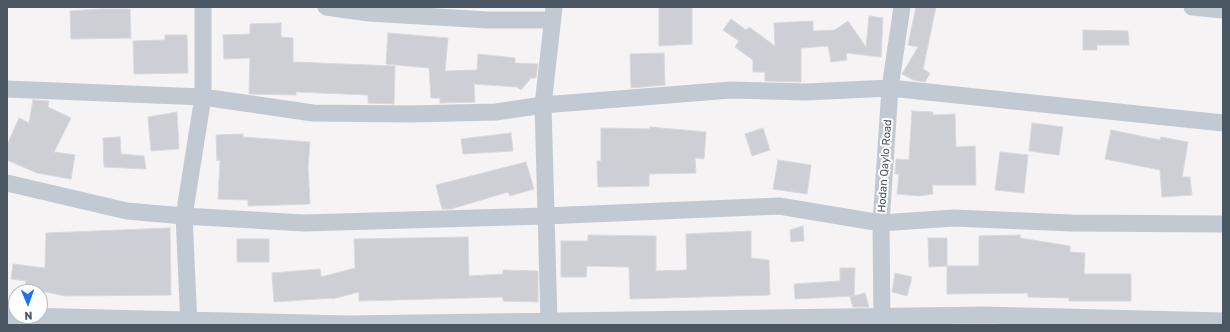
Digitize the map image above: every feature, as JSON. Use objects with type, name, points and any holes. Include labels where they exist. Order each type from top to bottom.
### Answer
[{"type":"street","points":[[189,323],[184,216],[203,97],[203,7]]},
{"type":"street","points":[[326,7],[369,13],[480,20],[553,13],[543,105],[545,216],[542,322]]},
{"type":"street","name":"Hodan Qaylo Road","points":[[882,321],[881,223],[890,88],[902,7]]},
{"type":"street","points":[[1192,7],[1223,10]]},
{"type":"street","points":[[7,89],[203,97],[313,113],[496,112],[543,105],[731,90],[806,92],[890,88],[1223,123]]},
{"type":"street","points":[[7,183],[127,211],[304,223],[545,216],[780,206],[881,223],[954,218],[1071,223],[1223,224]]},
{"type":"street","points":[[48,317],[189,323],[348,324],[882,321],[983,315],[1223,321]]},
{"type":"building","points":[[659,7],[692,7],[692,44],[659,46]]},
{"type":"building","points":[[916,7],[936,7],[923,69],[930,73],[925,82],[913,80],[902,74],[918,47],[908,45]]},
{"type":"building","points":[[130,9],[131,38],[71,39],[70,11]]},
{"type":"building","points":[[869,16],[883,18],[881,57],[846,53],[847,60],[831,62],[828,46],[801,48],[801,82],[765,81],[765,72],[753,72],[753,60],[735,47],[739,41],[723,30],[731,19],[746,30],[749,27],[775,46],[774,23],[813,21],[813,31],[835,30],[848,21],[866,47]]},
{"type":"building","points":[[281,23],[281,37],[293,38],[293,62],[395,66],[394,104],[368,103],[368,95],[296,92],[296,95],[249,94],[250,58],[224,59],[223,35],[250,34],[250,24]]},
{"type":"building","points":[[1083,30],[1128,31],[1129,45],[1097,45],[1097,50],[1083,50]]},
{"type":"building","points":[[388,33],[448,38],[445,71],[477,70],[478,54],[515,58],[515,63],[538,64],[536,78],[531,78],[521,90],[517,87],[474,84],[475,102],[440,103],[440,98],[431,98],[429,68],[386,64]]},
{"type":"building","points":[[165,35],[187,35],[188,73],[134,74],[133,41],[165,40]]},
{"type":"building","points":[[664,53],[665,85],[631,88],[630,54]]},
{"type":"building","points":[[33,100],[49,101],[48,107],[71,118],[54,152],[75,155],[71,179],[37,173],[7,160],[7,145],[19,118],[29,123]]},
{"type":"building","points":[[912,111],[933,112],[933,115],[955,114],[956,147],[975,146],[976,185],[932,185],[933,194],[919,196],[897,194],[899,174],[895,174],[896,159],[909,160]]},
{"type":"building","points":[[177,112],[179,149],[151,151],[148,117]]},
{"type":"building","points":[[1032,123],[1063,127],[1059,155],[1029,151]]},
{"type":"building","points":[[650,127],[706,132],[704,159],[695,158],[696,173],[649,174],[649,186],[598,187],[597,161],[601,161],[601,128],[650,129]]},
{"type":"building","points":[[763,128],[770,150],[752,156],[745,134]]},
{"type":"building","points":[[1111,130],[1160,140],[1161,137],[1188,142],[1182,177],[1190,177],[1192,195],[1162,197],[1160,170],[1105,159]]},
{"type":"building","points":[[511,133],[513,151],[463,154],[461,139]]},
{"type":"building","points":[[243,134],[243,137],[310,142],[308,167],[310,204],[248,206],[248,200],[218,199],[220,160],[217,161],[216,135]]},
{"type":"building","points":[[120,137],[121,154],[144,156],[146,169],[104,167],[103,138]]},
{"type":"building","points":[[1000,152],[1028,155],[1024,193],[995,190]]},
{"type":"building","points":[[778,160],[811,165],[807,194],[773,189]]},
{"type":"building","points":[[526,162],[534,189],[510,196],[508,192],[451,209],[442,209],[436,185]]},
{"type":"building","points":[[803,226],[804,241],[791,242],[790,230]]},
{"type":"building","points":[[170,228],[171,295],[65,296],[48,292],[48,284],[25,284],[26,281],[11,279],[13,264],[45,268],[46,233]]},
{"type":"building","points":[[751,231],[751,258],[769,260],[770,295],[630,299],[629,267],[587,266],[586,277],[561,277],[561,241],[588,241],[588,235],[656,236],[656,271],[687,270],[686,234]]},
{"type":"building","points":[[1020,235],[1020,238],[1070,246],[1070,252],[1085,253],[1084,274],[1131,274],[1131,301],[1069,301],[1069,298],[1028,297],[1028,293],[947,294],[947,266],[979,266],[979,236]]},
{"type":"building","points":[[468,237],[469,276],[503,274],[503,270],[538,271],[538,302],[503,301],[503,297],[359,301],[359,292],[332,299],[274,302],[272,273],[320,269],[321,277],[355,268],[354,239]]},
{"type":"building","points":[[928,238],[947,238],[947,266],[929,267]]},
{"type":"building","points":[[237,239],[269,239],[269,262],[237,262]]},
{"type":"building","points":[[840,268],[855,268],[854,296],[795,299],[794,284],[840,281]]},
{"type":"building","points":[[895,273],[912,277],[907,296],[892,292]]},
{"type":"building","points":[[865,293],[869,307],[853,307],[850,297]]}]
